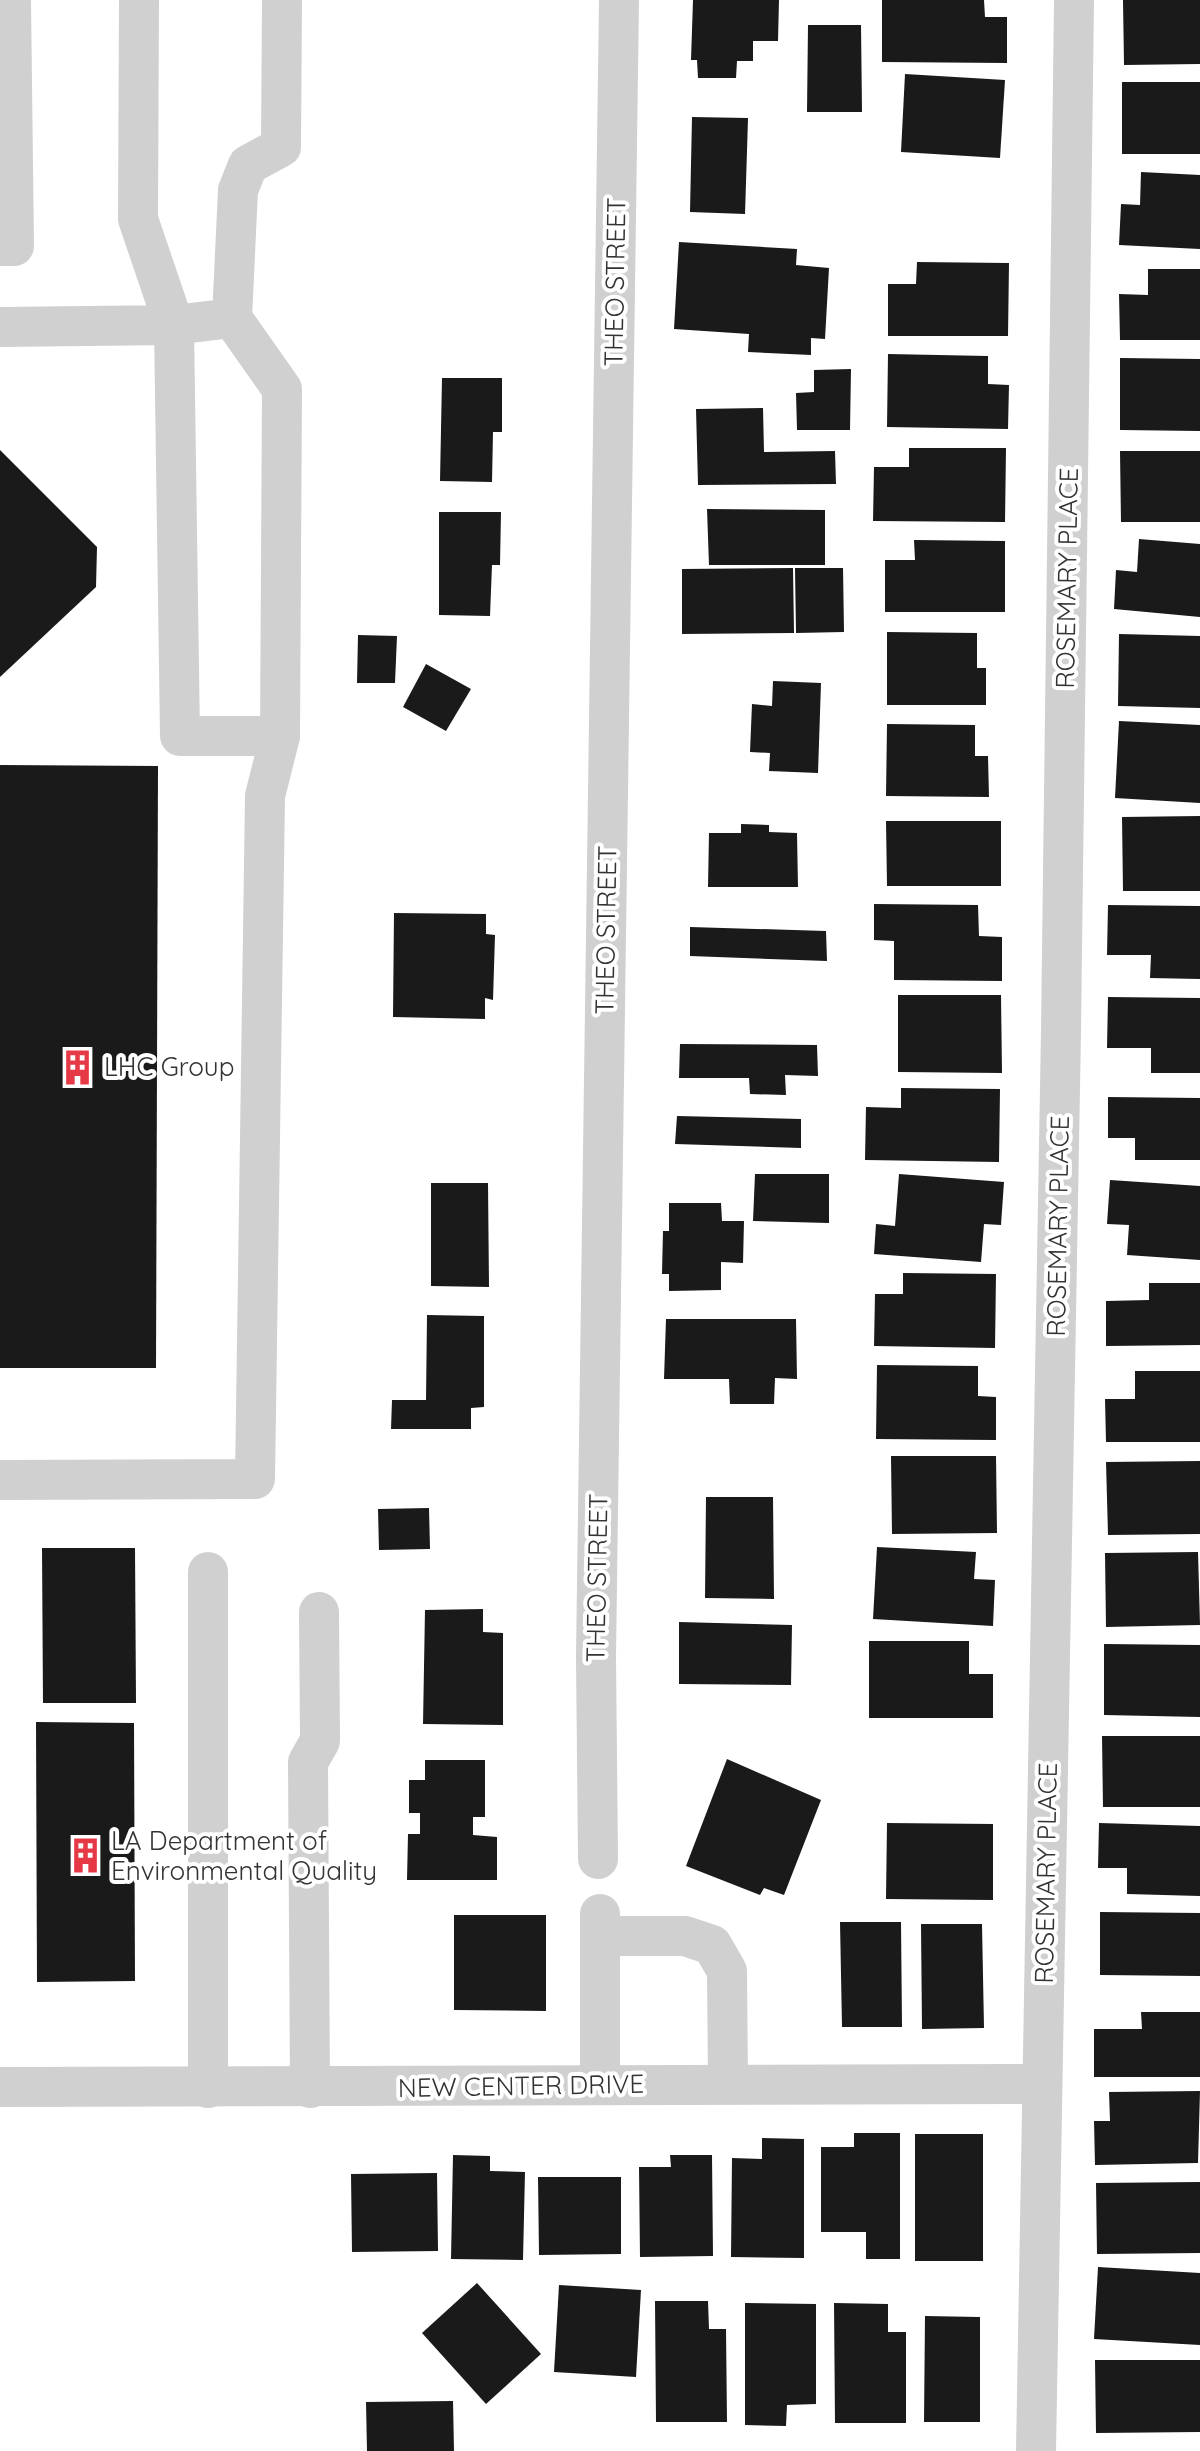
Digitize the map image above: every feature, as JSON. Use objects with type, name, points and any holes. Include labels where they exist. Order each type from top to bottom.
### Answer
[{"type":"street","points":[[0,246],[14,246],[11,0]]},
{"type":"street","points":[[139,0],[138,219],[174,325],[180,736],[280,736]]},
{"type":"street","points":[[0,1480],[255,1479],[265,796],[280,736],[282,389],[232,318],[238,190],[248,165],[281,147],[282,0]]},
{"type":"street","name":"THEO STREET","points":[[598,1859],[596,1656],[619,0]]},
{"type":"street","name":"ROSEMARY PLACE","points":[[1036,2451],[1061,1031],[1074,0]]},
{"type":"street","points":[[0,327],[174,325],[232,318]]},
{"type":"street","points":[[208,1572],[208,2088]]},
{"type":"street","points":[[310,2088],[308,1762],[320,1741],[319,1612]]},
{"type":"street","points":[[600,2084],[601,1925],[685,1936],[712,1945],[727,1971],[728,2084]]},
{"type":"street","name":"NEW CENTER DRIVE","points":[[0,2087],[1042,2084]]},
{"type":"building","points":[[693,0],[779,0],[778,41],[753,41],[753,61],[737,61],[736,78],[698,78],[697,60],[691,60]]},
{"type":"building","points":[[882,0],[984,0],[985,17],[1007,17],[1007,63],[882,62]]},
{"type":"building","points":[[1123,0],[1200,0],[1200,64],[1124,65]]},
{"type":"building","points":[[808,25],[861,25],[862,112],[807,112]]},
{"type":"building","points":[[905,74],[1005,80],[1000,158],[901,152]]},
{"type":"building","points":[[1122,82],[1200,82],[1200,154],[1122,154]]},
{"type":"building","points":[[692,117],[748,118],[745,214],[690,212]]},
{"type":"building","points":[[1141,172],[1200,175],[1200,249],[1119,245],[1121,204],[1140,205]]},
{"type":"building","points":[[679,242],[797,249],[796,265],[829,268],[825,339],[811,338],[811,355],[748,352],[749,334],[674,329]]},
{"type":"building","points":[[917,262],[1009,263],[1008,336],[888,336],[888,284],[916,284]]},
{"type":"building","points":[[1148,269],[1200,269],[1200,340],[1120,340],[1119,294],[1148,295]]},
{"type":"building","points":[[888,354],[988,356],[988,384],[1009,385],[1008,429],[887,427]]},
{"type":"building","points":[[1120,358],[1200,359],[1200,431],[1120,430]]},
{"type":"building","points":[[851,369],[850,430],[797,430],[796,393],[814,392],[814,370]]},
{"type":"building","points":[[442,378],[502,378],[502,432],[493,432],[492,482],[440,481]]},
{"type":"building","points":[[763,408],[764,452],[835,451],[836,484],[698,485],[696,409]]},
{"type":"building","points":[[909,448],[1006,448],[1005,522],[873,521],[874,467],[909,467]]},
{"type":"building","points":[[0,450],[97,547],[96,587],[0,677]]},
{"type":"building","points":[[1120,451],[1200,451],[1200,522],[1121,522]]},
{"type":"building","points":[[707,509],[825,510],[825,565],[709,565]]},
{"type":"building","points":[[439,512],[501,512],[500,565],[492,565],[490,616],[439,615]]},
{"type":"building","points":[[1139,539],[1200,544],[1200,617],[1114,609],[1116,570],[1137,572]]},
{"type":"building","points":[[914,540],[1005,541],[1005,612],[885,612],[885,560],[915,560]]},
{"type":"building","points":[[793,568],[794,633],[682,634],[682,569]]},
{"type":"building","points":[[795,568],[843,568],[844,632],[796,633]]},
{"type":"building","points":[[887,632],[977,633],[977,668],[986,668],[986,705],[887,705]]},
{"type":"building","points":[[1119,634],[1200,636],[1200,708],[1118,706]]},
{"type":"building","points":[[358,635],[397,636],[395,683],[357,683]]},
{"type":"building","points":[[426,664],[471,689],[446,731],[403,707]]},
{"type":"building","points":[[773,681],[821,683],[818,773],[769,771],[770,753],[750,752],[752,704],[772,706]]},
{"type":"building","points":[[1119,721],[1200,725],[1200,803],[1115,798]]},
{"type":"building","points":[[887,724],[975,725],[975,756],[988,756],[989,797],[886,796]]},
{"type":"building","name":"LHC Group","points":[[0,765],[158,766],[156,1368],[0,1368]]},
{"type":"building","points":[[1200,816],[1200,891],[1123,891],[1122,817]]},
{"type":"building","points":[[886,821],[1001,821],[1001,886],[887,886]]},
{"type":"building","points":[[741,824],[769,825],[769,832],[797,833],[798,887],[708,887],[709,833],[741,833]]},
{"type":"building","points":[[874,904],[978,905],[979,936],[1002,937],[1002,981],[894,980],[894,941],[874,940]]},
{"type":"building","points":[[1108,905],[1200,906],[1200,979],[1150,978],[1151,955],[1107,955]]},
{"type":"building","points":[[394,913],[486,914],[486,934],[495,935],[493,1000],[485,998],[485,1019],[393,1017]]},
{"type":"building","points":[[690,927],[826,931],[827,961],[690,956]]},
{"type":"building","points":[[898,995],[1001,995],[1002,1073],[898,1072]]},
{"type":"building","points":[[1108,997],[1200,998],[1200,1073],[1151,1073],[1151,1048],[1107,1048]]},
{"type":"building","points":[[680,1044],[817,1045],[818,1076],[785,1075],[786,1095],[750,1094],[749,1078],[679,1078]]},
{"type":"building","points":[[901,1088],[1000,1089],[999,1162],[865,1160],[866,1107],[901,1108]]},
{"type":"building","points":[[1108,1097],[1200,1098],[1200,1160],[1135,1160],[1135,1138],[1108,1138]]},
{"type":"building","points":[[677,1116],[801,1119],[801,1148],[675,1144]]},
{"type":"building","points":[[755,1174],[829,1174],[829,1223],[753,1221]]},
{"type":"building","points":[[899,1174],[1004,1182],[1001,1225],[984,1224],[981,1262],[874,1254],[876,1224],[895,1226]]},
{"type":"building","points":[[1110,1180],[1200,1186],[1200,1260],[1127,1255],[1129,1225],[1107,1224]]},
{"type":"building","points":[[431,1183],[488,1183],[489,1287],[431,1286]]},
{"type":"building","points":[[669,1203],[721,1203],[722,1221],[744,1221],[743,1263],[721,1262],[721,1290],[669,1291],[669,1274],[662,1274],[663,1231],[669,1231]]},
{"type":"building","points":[[903,1273],[996,1274],[995,1348],[874,1346],[875,1294],[903,1294]]},
{"type":"building","points":[[1149,1283],[1200,1283],[1200,1345],[1106,1346],[1106,1301],[1149,1300]]},
{"type":"building","points":[[427,1315],[484,1316],[484,1407],[471,1408],[471,1429],[391,1429],[392,1400],[426,1400]]},
{"type":"building","points":[[666,1319],[796,1319],[797,1379],[775,1378],[774,1404],[730,1404],[729,1379],[664,1379]]},
{"type":"building","points":[[877,1365],[978,1366],[978,1396],[996,1397],[996,1440],[876,1439]]},
{"type":"building","points":[[1135,1371],[1200,1371],[1200,1442],[1106,1442],[1105,1399],[1135,1399]]},
{"type":"building","points":[[891,1456],[996,1456],[997,1533],[892,1534]]},
{"type":"building","points":[[1200,1461],[1200,1534],[1108,1535],[1106,1462]]},
{"type":"building","points":[[706,1497],[773,1497],[774,1599],[705,1598]]},
{"type":"building","points":[[429,1508],[430,1549],[379,1550],[378,1509]]},
{"type":"building","points":[[877,1547],[976,1552],[974,1579],[995,1580],[993,1626],[873,1619]]},
{"type":"building","points":[[42,1548],[135,1548],[136,1703],[43,1703]]},
{"type":"building","points":[[1198,1552],[1200,1625],[1106,1627],[1105,1553]]},
{"type":"building","points":[[483,1609],[483,1632],[503,1633],[503,1725],[423,1724],[425,1610]]},
{"type":"building","points":[[679,1622],[792,1625],[791,1685],[679,1684]]},
{"type":"building","points":[[869,1641],[969,1641],[969,1674],[993,1674],[993,1718],[869,1718]]},
{"type":"building","points":[[1104,1644],[1200,1645],[1200,1717],[1104,1715]]},
{"type":"building","name":"LA Department of Environmental Quality","points":[[36,1722],[134,1723],[135,1981],[37,1982]]},
{"type":"building","points":[[1102,1736],[1200,1736],[1200,1807],[1103,1807]]},
{"type":"building","points":[[727,1759],[821,1800],[784,1895],[764,1888],[760,1895],[686,1866]]},
{"type":"building","points":[[425,1760],[485,1760],[485,1817],[473,1817],[473,1835],[497,1837],[497,1880],[407,1880],[408,1834],[420,1834],[420,1813],[409,1813],[409,1780],[425,1780]]},
{"type":"building","points":[[887,1823],[993,1824],[993,1900],[886,1899]]},
{"type":"building","points":[[1099,1823],[1200,1826],[1200,1896],[1127,1894],[1127,1868],[1098,1868]]},
{"type":"building","points":[[1100,1912],[1200,1913],[1200,1976],[1100,1975]]},
{"type":"building","points":[[454,1915],[546,1915],[546,2011],[454,2010]]},
{"type":"building","points":[[840,1922],[901,1922],[902,2027],[842,2027]]},
{"type":"building","points":[[921,1924],[982,1924],[984,2028],[922,2029]]},
{"type":"building","points":[[1141,2012],[1200,2012],[1200,2077],[1094,2077],[1094,2029],[1142,2029]]},
{"type":"building","points":[[1200,2091],[1198,2163],[1095,2165],[1094,2121],[1110,2121],[1109,2092]]},
{"type":"building","points":[[854,2133],[900,2133],[900,2259],[866,2259],[866,2232],[821,2232],[821,2147],[854,2147]]},
{"type":"building","points":[[915,2134],[983,2134],[983,2261],[915,2261]]},
{"type":"building","points":[[762,2138],[804,2139],[804,2258],[731,2257],[732,2158],[762,2159]]},
{"type":"building","points":[[453,2155],[490,2156],[490,2171],[525,2172],[523,2260],[451,2259]]},
{"type":"building","points":[[670,2155],[712,2155],[713,2256],[640,2257],[639,2167],[671,2167]]},
{"type":"building","points":[[437,2173],[438,2251],[352,2252],[351,2174]]},
{"type":"building","points":[[538,2177],[621,2177],[621,2254],[539,2255]]},
{"type":"building","points":[[1200,2182],[1200,2253],[1097,2254],[1096,2183]]},
{"type":"building","points":[[1098,2267],[1200,2273],[1200,2345],[1094,2339]]},
{"type":"building","points":[[477,2283],[541,2354],[486,2404],[422,2333]]},
{"type":"building","points":[[559,2285],[641,2290],[636,2377],[554,2372]]},
{"type":"building","points":[[655,2301],[708,2301],[709,2329],[726,2329],[727,2422],[656,2422]]},
{"type":"building","points":[[745,2303],[816,2304],[816,2404],[787,2405],[786,2426],[745,2425]]},
{"type":"building","points":[[834,2303],[888,2304],[888,2332],[906,2332],[906,2423],[835,2423]]},
{"type":"building","points":[[925,2316],[980,2317],[980,2422],[924,2422]]},
{"type":"building","points":[[1095,2360],[1200,2360],[1200,2432],[1096,2433]]},
{"type":"building","points":[[453,2401],[454,2451],[367,2451],[366,2402]]},
{"type":"place","name":"LHC Group","points":[[78,1067]]},
{"type":"place","name":"LA Department of Environmental Quality","points":[[85,1856]]}]
